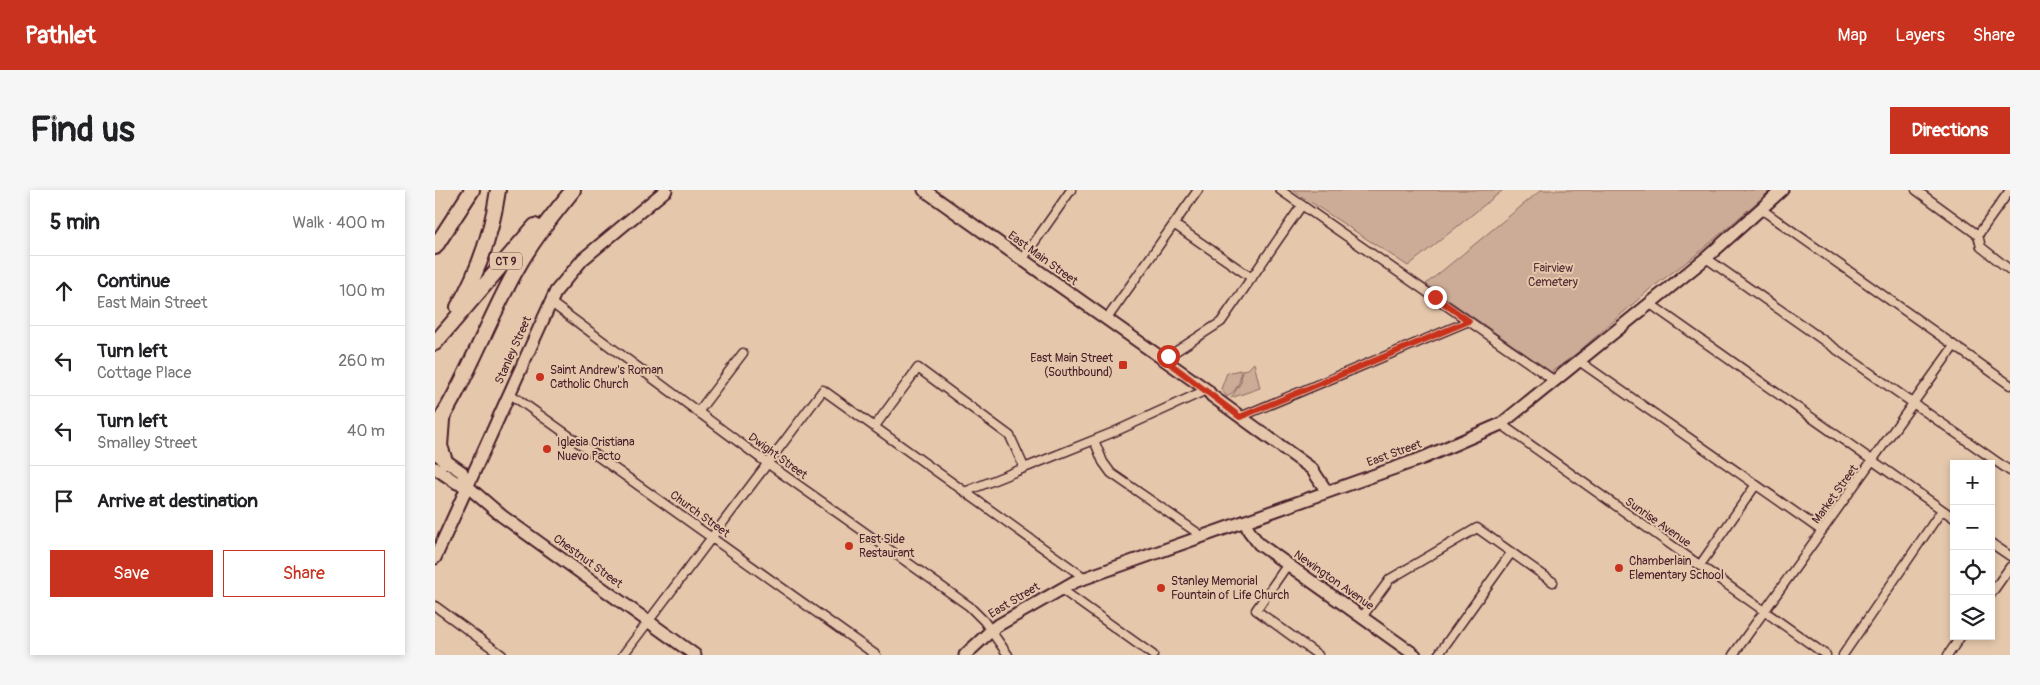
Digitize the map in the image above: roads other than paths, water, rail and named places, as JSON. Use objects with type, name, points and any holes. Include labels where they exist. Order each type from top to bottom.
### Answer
[{"type":"highway","points":[[435,247],[472,190]]},
{"type":"highway","points":[[436,341],[461,300],[478,266],[491,227],[498,190]]},
{"type":"highway","name":"CT 9","points":[[436,341],[567,190]]},
{"type":"highway","points":[[435,429],[444,415],[519,266],[548,221],[573,190]]},
{"type":"highway","points":[[438,461],[439,441],[444,415]]},
{"type":"main road","name":"Stanley Street","points":[[435,558],[550,302],[563,281],[583,259],[666,190]]},
{"type":"main road","name":"East Main Street","points":[[924,190],[1106,320],[1164,359],[1207,390],[1207,394]]},
{"type":"main road","name":"East Street","points":[[965,655],[990,630],[1061,588],[1430,455],[1501,424],[1649,302],[1707,258],[1782,190]]},
{"type":"main road","name":"East Main Street","points":[[1146,348],[1150,354],[1312,469],[1327,492]]},
{"type":"main road","name":"Chestnut Street","points":[[438,461],[462,472],[467,486],[506,519],[695,655]]},
{"type":"main road","name":"Newington Avenue","points":[[1245,521],[1254,539],[1415,655]]},
{"type":"street","points":[[1022,260],[1071,190]]},
{"type":"street","points":[[1106,320],[1198,190]]},
{"type":"street","points":[[1280,190],[1555,381]]},
{"type":"street","points":[[1916,190],[1978,235],[1981,248],[2010,270]]},
{"type":"street","points":[[1978,235],[2010,190]]},
{"type":"street","points":[[1164,359],[1221,322],[1302,205]]},
{"type":"street","points":[[1761,209],[2010,385]]},
{"type":"street","points":[[1175,225],[1252,278]]},
{"type":"street","points":[[1707,258],[2010,471]]},
{"type":"street","name":"Dwight Street","points":[[550,302],[767,463],[966,605],[983,619],[1007,655]]},
{"type":"street","points":[[1649,302],[1950,515]]},
{"type":"street","points":[[1240,417],[1469,321]]},
{"type":"street","name":"Market Street","points":[[1733,655],[1954,346]]},
{"type":"street","points":[[697,412],[743,353]]},
{"type":"street","points":[[1579,361],[1755,486],[1822,531]]},
{"type":"street","points":[[875,426],[918,368],[1010,436],[1024,467]]},
{"type":"street","points":[[623,655],[823,390],[967,491],[1085,578]]},
{"type":"street","name":"Church Street","points":[[509,393],[876,655]]},
{"type":"street","points":[[967,491],[1207,394]]},
{"type":"street","name":"Sunrise Avenue","points":[[1501,424],[1827,655]]},
{"type":"street","points":[[1095,440],[1103,462],[1111,473],[1202,536]]},
{"type":"street","points":[[1700,565],[1755,486]]},
{"type":"street","points":[[1843,655],[1942,510]]},
{"type":"street","points":[[1362,617],[1390,579],[1477,528],[1553,582]]},
{"type":"street","points":[[1995,546],[2010,556]]},
{"type":"street","points":[[1437,655],[1511,552]]},
{"type":"street","points":[[1288,564],[1256,610],[1318,655]]},
{"type":"street","points":[[1995,588],[2010,567]]},
{"type":"street","points":[[1061,588],[1153,655]]},
{"type":"street","points":[[435,606],[502,655]]},
{"type":"street","points":[[1947,655],[1958,640]]},
{"type":"place","name":"East Main Street (Southbound)","points":[[1123,365]]},
{"type":"place","name":"Saint Andrew's Roman Catholic Church","points":[[540,377]]},
{"type":"place","name":"Iglesia Cristiana Nuevo Pacto","points":[[547,449]]},
{"type":"place","name":"East Side Restaurant","points":[[849,546]]},
{"type":"place","name":"Chamberlain Elementary School","points":[[1619,568]]},
{"type":"place","name":"Stanley Memorial Fountain of Life Church","points":[[1161,588]]},
{"type":"park label","name":"Fairview Cemetery","points":[[1553,275]]}]
